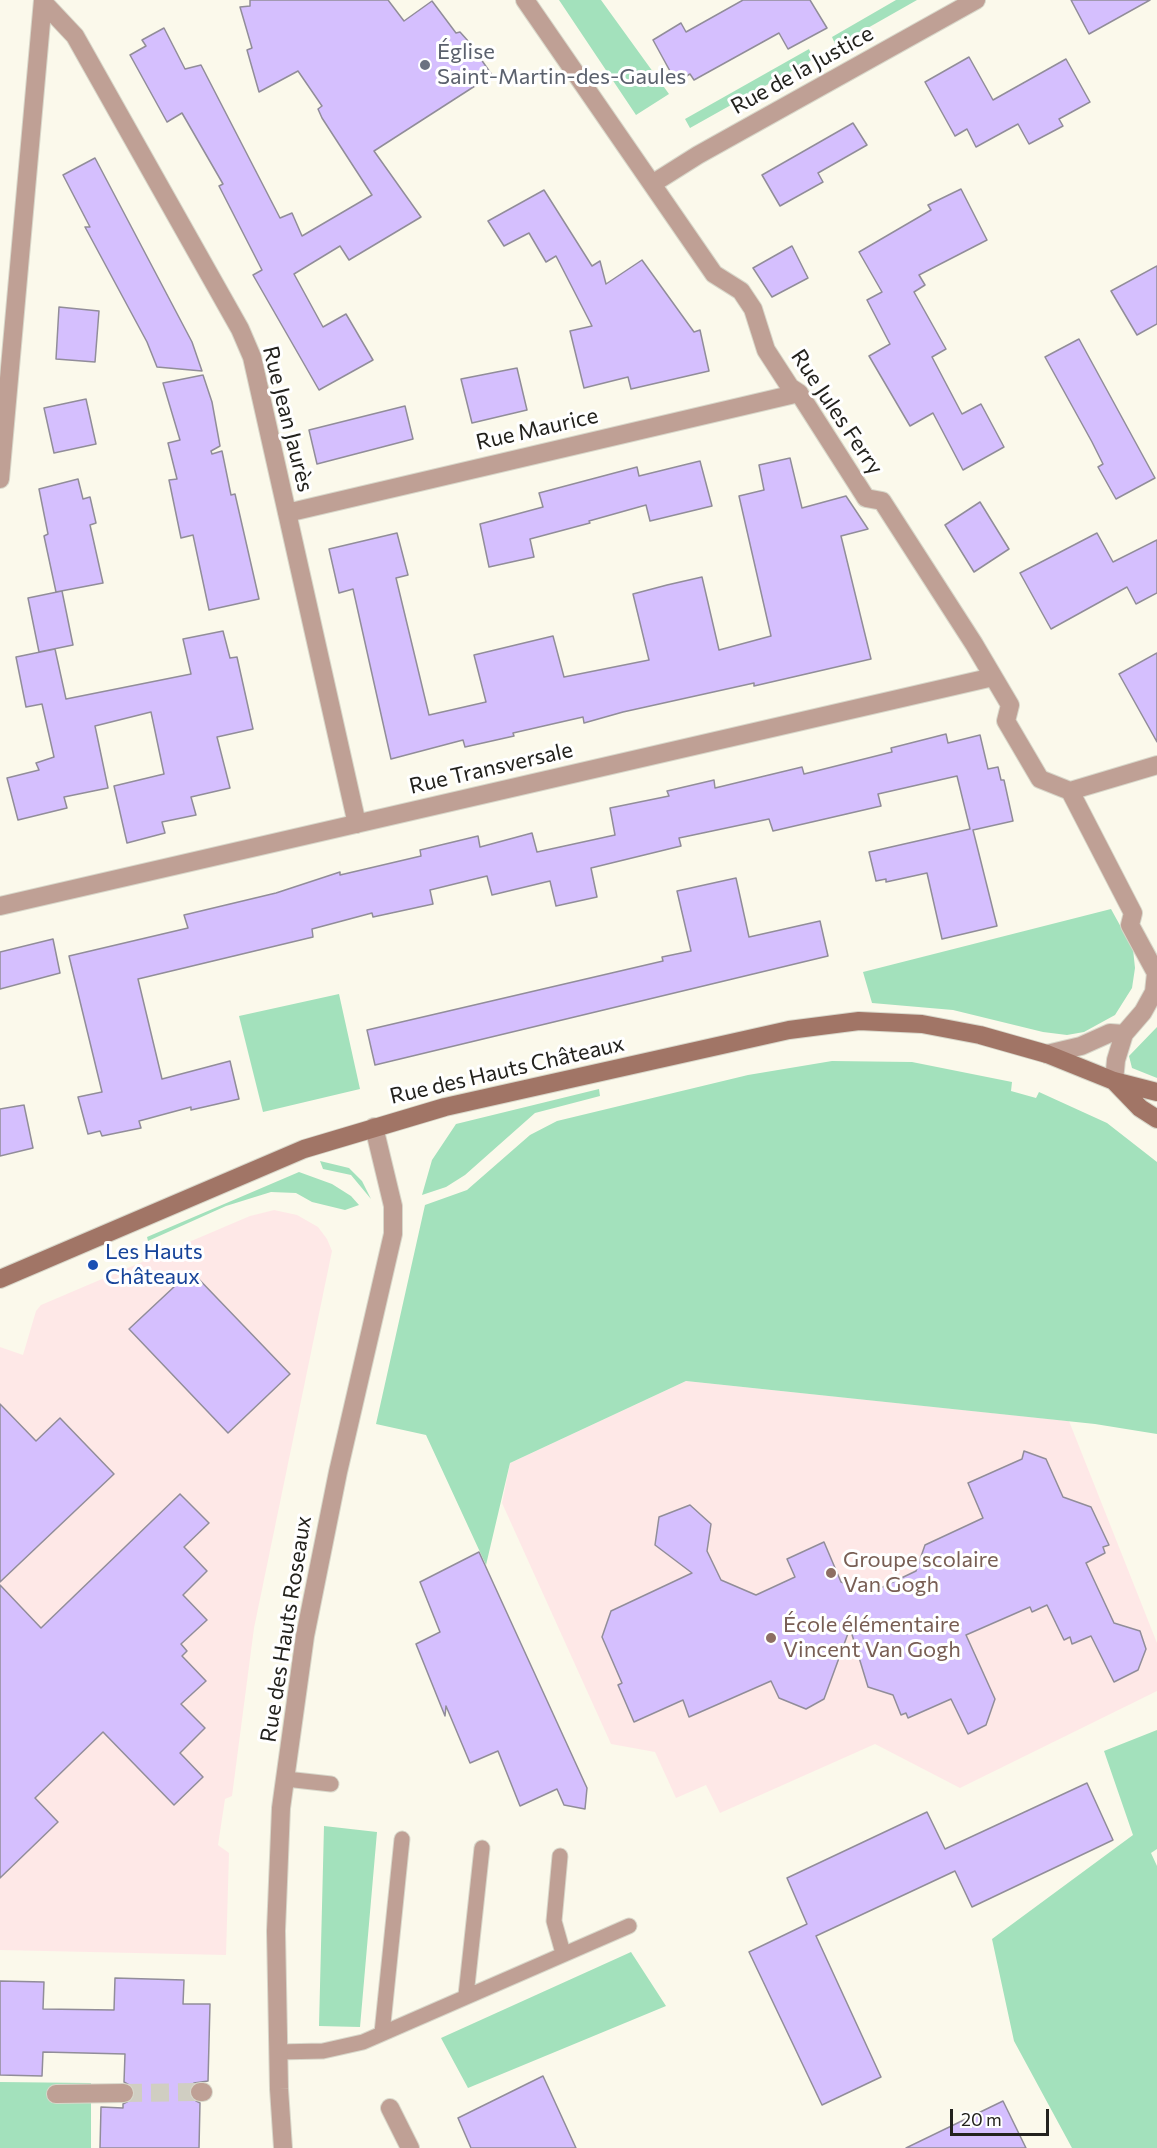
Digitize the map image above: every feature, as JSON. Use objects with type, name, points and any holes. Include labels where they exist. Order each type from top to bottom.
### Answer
[{"type":"street","name":"Rue Jules Ferry","points":[[525,0],[714,274],[741,291],[753,309],[766,350],[790,387],[799,393],[866,498],[882,501],[1010,705],[1006,721],[1040,778],[1070,791]]},
{"type":"street","name":"Rue de la Justice","points":[[652,184],[698,155],[976,0]]},
{"type":"street","points":[[0,479],[43,1]]},
{"type":"street","name":"Rue Jean Jaurès","points":[[43,1],[75,36],[240,329],[252,357],[357,824]]},
{"type":"street","name":"Rue Maurice","points":[[286,513],[799,393]]},
{"type":"street","name":"Rue Transversale","points":[[0,906],[993,677]]},
{"type":"street","points":[[1114,1081],[1116,1060],[1124,1034],[1156,992],[1156,973],[1131,926],[1133,913],[1070,791],[1157,765]]},
{"type":"street","name":"Rue des Hauts Châteaux","points":[[0,1279],[286,1155],[374,1127],[445,1107],[789,1030],[859,1022],[922,1024],[980,1035],[1047,1054],[1114,1081],[1157,1092]]},
{"type":"street","name":"Rue des Hauts Châteaux","points":[[1047,1054],[1081,1046],[1110,1033],[1124,1034]]},
{"type":"street","name":"Rue des Hauts Châteaux","points":[[1114,1081],[1140,1108],[1157,1119]]},
{"type":"street","name":"Rue des Hauts Roseaux","points":[[283,2148],[278,2052],[276,1931],[281,1808],[305,1636],[338,1472],[393,1234],[393,1206],[374,1127]]},
{"type":"street","points":[[56,2094],[124,2093]]},
{"type":"street","points":[[390,2108],[410,2148]]},
{"type":"lane","points":[[286,1779],[331,1785]]},
{"type":"lane","points":[[382,2033],[402,1839]]},
{"type":"lane","points":[[466,1995],[482,1848]]},
{"type":"lane","points":[[560,1856],[554,1921],[563,1953]]},
{"type":"lane","points":[[278,2052],[323,2051],[363,2042],[466,1995],[629,1926]]},
{"type":"shaded area","points":[[274,1210],[297,1215],[318,1227],[332,1251],[254,1628],[232,1796],[225,1799],[218,1845],[229,1853],[226,1955],[0,1950],[0,1347],[23,1355],[36,1311],[41,1305],[250,1216]]},
{"type":"shaded area","name":"Groupe scolaire Van Gogh","points":[[686,1381],[1069,1421],[1157,1643],[1157,1691],[960,1788],[875,1744],[720,1813],[706,1785],[676,1798],[655,1752],[611,1744],[502,1503],[510,1463]]},
{"type":"green space","points":[[559,0],[601,0],[669,94],[636,115]]},
{"type":"green space","points":[[896,0],[917,0],[836,46],[832,37]]},
{"type":"green space","points":[[809,49],[813,59],[690,128],[685,119]]},
{"type":"green space","points":[[1111,909],[1133,949],[1135,968],[1132,988],[1115,1015],[1084,1032],[1067,1035],[1043,1032],[953,1010],[872,1003],[863,972]]},
{"type":"green space","points":[[339,994],[360,1089],[263,1112],[239,1016]]},
{"type":"green space","points":[[1157,1027],[1157,1078],[1132,1068],[1129,1056]]},
{"type":"green space","points":[[832,1061],[912,1062],[1012,1082],[1011,1091],[1036,1098],[1039,1092],[1107,1123],[1157,1162],[1157,1434],[1095,1424],[686,1381],[510,1463],[486,1565],[426,1435],[376,1424],[425,1205],[467,1190],[530,1135],[557,1121],[748,1075]]},
{"type":"green space","points":[[599,1089],[600,1096],[535,1113],[465,1175],[446,1187],[422,1195],[432,1160],[456,1124]]},
{"type":"green space","points":[[320,1161],[349,1168],[362,1181],[371,1199],[351,1175],[323,1169]]},
{"type":"green space","points":[[299,1172],[332,1184],[351,1196],[359,1205],[345,1210],[312,1202],[296,1193],[271,1192],[226,1206],[148,1241],[147,1237]]},
{"type":"green space","points":[[1157,1730],[1157,1849],[1151,1853],[1157,1866],[1157,2148],[1072,2148],[1014,2041],[992,1939],[1133,1835],[1104,1751]]},
{"type":"green space","points":[[324,1826],[377,1832],[360,2027],[319,2026]]},
{"type":"green space","points":[[631,1952],[666,2006],[468,2088],[441,2038]]},
{"type":"green space","points":[[0,2082],[91,2083],[91,2148],[0,2148]]},
{"type":"building","points":[[250,0],[388,0],[404,21],[432,1],[456,33],[460,32],[469,42],[492,75],[374,151],[421,217],[349,260],[340,246],[294,274],[323,327],[346,314],[373,360],[319,390],[253,275],[262,270],[219,186],[223,184],[182,113],[167,122],[130,55],[146,46],[142,40],[164,28],[185,69],[201,65],[280,218],[292,213],[302,236],[372,195],[322,118],[318,109],[322,106],[298,71],[259,92],[247,50],[252,48],[240,7],[250,6]]},
{"type":"building","points":[[743,0],[810,0],[827,28],[788,49],[779,33],[694,80],[690,74],[676,82],[653,40],[681,23],[686,32]]},
{"type":"building","points":[[1071,0],[1150,0],[1089,34]]},
{"type":"building","points":[[969,57],[993,100],[1066,59],[1090,102],[1059,119],[1063,126],[1029,144],[1018,124],[976,147],[967,129],[955,136],[925,82]]},
{"type":"building","points":[[853,123],[867,145],[818,173],[823,182],[780,206],[762,175]]},
{"type":"building","points":[[95,158],[192,342],[202,371],[157,367],[147,342],[85,227],[90,227],[63,175]]},
{"type":"building","points":[[961,189],[987,240],[919,275],[925,285],[914,292],[946,349],[932,357],[962,414],[981,404],[1004,447],[963,470],[933,413],[910,426],[869,356],[890,344],[867,300],[882,292],[859,252],[931,210],[928,205]]},
{"type":"building","points":[[544,190],[592,266],[600,261],[606,284],[642,260],[694,332],[700,330],[709,371],[631,389],[628,377],[584,388],[570,331],[592,326],[556,256],[546,262],[529,233],[504,246],[488,221]]},
{"type":"building","points":[[792,246],[808,278],[772,297],[753,268]]},
{"type":"building","points":[[1157,266],[1157,324],[1137,335],[1111,291]]},
{"type":"building","points":[[59,307],[99,311],[95,362],[56,359]]},
{"type":"building","points":[[1079,339],[1155,478],[1116,499],[1098,467],[1103,464],[1092,442],[1045,357]]},
{"type":"building","points":[[517,368],[527,410],[472,423],[461,379]]},
{"type":"building","points":[[203,375],[212,402],[220,446],[211,451],[212,454],[222,451],[231,495],[235,494],[259,599],[209,610],[193,535],[181,538],[169,480],[177,479],[168,443],[180,440],[163,383]]},
{"type":"building","points":[[86,399],[96,444],[54,453],[44,408]]},
{"type":"building","points":[[405,406],[413,439],[317,464],[309,430]]},
{"type":"building","points":[[790,458],[802,508],[846,496],[868,529],[841,536],[871,659],[754,686],[754,683],[623,712],[584,723],[583,717],[465,747],[463,740],[391,759],[353,589],[339,593],[329,549],[397,533],[408,575],[396,578],[429,715],[486,702],[474,655],[553,636],[564,677],[649,660],[633,594],[667,585],[702,577],[719,650],[771,636],[739,496],[764,490],[759,465]]},
{"type":"building","points":[[700,461],[712,506],[650,521],[646,505],[530,539],[534,557],[489,567],[480,524],[543,507],[539,493],[637,467],[639,476]]},
{"type":"building","points":[[78,479],[83,499],[90,497],[96,523],[90,525],[103,583],[56,592],[44,536],[48,534],[39,489]]},
{"type":"building","points":[[980,502],[1009,549],[974,572],[945,525]]},
{"type":"building","points":[[1097,533],[1113,562],[1157,540],[1157,593],[1136,604],[1127,587],[1051,629],[1020,573]]},
{"type":"building","points":[[62,591],[73,645],[39,652],[28,598]]},
{"type":"building","points":[[223,631],[230,658],[237,657],[253,729],[217,737],[230,788],[191,797],[196,815],[162,822],[165,833],[127,843],[114,786],[164,774],[151,712],[95,726],[108,788],[64,797],[67,808],[18,820],[7,778],[39,770],[36,763],[54,757],[42,704],[26,707],[16,657],[55,649],[66,699],[191,674],[183,639]]},
{"type":"building","points":[[1157,653],[1157,742],[1119,674]]},
{"type":"building","points":[[946,734],[948,743],[980,735],[988,769],[998,767],[1001,780],[1004,780],[1013,821],[973,830],[997,926],[942,939],[927,873],[886,882],[886,879],[876,881],[869,852],[970,829],[957,776],[878,794],[881,806],[773,831],[769,819],[679,838],[681,846],[591,868],[597,897],[556,906],[550,881],[492,895],[487,876],[430,890],[433,904],[373,917],[372,913],[312,929],[313,937],[138,979],[162,1079],[230,1061],[239,1099],[191,1110],[191,1107],[139,1121],[141,1128],[102,1136],[100,1131],[88,1134],[78,1097],[102,1092],[69,956],[188,928],[184,915],[276,893],[340,872],[340,875],[421,856],[420,850],[478,836],[480,847],[532,833],[537,852],[615,835],[610,808],[669,796],[667,791],[714,780],[715,788],[802,767],[804,774],[892,752],[891,748]]},
{"type":"building","points":[[736,878],[749,937],[820,921],[828,956],[375,1065],[367,1030],[663,961],[662,957],[691,951],[677,891]]},
{"type":"building","points":[[53,939],[60,973],[0,989],[0,952]]},
{"type":"building","points":[[24,1105],[33,1148],[0,1156],[0,1109]]},
{"type":"building","points":[[191,1271],[290,1374],[228,1433],[129,1329]]},
{"type":"building","points":[[0,1404],[36,1441],[60,1418],[114,1474],[0,1582]]},
{"type":"building","points":[[1024,1451],[1046,1459],[1063,1497],[1091,1507],[1109,1545],[1103,1547],[1105,1553],[1086,1563],[1114,1623],[1140,1631],[1146,1649],[1138,1670],[1114,1682],[1091,1636],[1072,1644],[1070,1637],[1064,1640],[1047,1605],[1032,1612],[1030,1607],[966,1635],[995,1699],[986,1725],[968,1734],[951,1699],[908,1718],[906,1713],[901,1715],[893,1695],[868,1687],[850,1628],[824,1699],[806,1709],[779,1698],[771,1681],[689,1717],[683,1700],[634,1722],[618,1685],[622,1683],[602,1637],[611,1611],[692,1573],[655,1545],[659,1517],[690,1505],[711,1524],[707,1551],[721,1580],[756,1595],[795,1577],[787,1559],[824,1542],[841,1582],[870,1593],[916,1571],[925,1545],[983,1518],[968,1483],[1022,1459]]},
{"type":"building","points":[[180,1494],[209,1523],[184,1547],[207,1571],[183,1595],[207,1620],[181,1644],[187,1651],[182,1656],[206,1681],[181,1704],[205,1728],[180,1753],[203,1777],[174,1805],[103,1732],[35,1798],[58,1822],[0,1878],[0,1585],[41,1628]]},
{"type":"building","points":[[479,1552],[587,1788],[585,1809],[564,1805],[557,1789],[520,1806],[498,1751],[470,1763],[446,1706],[445,1716],[416,1644],[440,1632],[420,1582]]},
{"type":"building","points":[[1087,1783],[1113,1840],[972,1907],[955,1871],[816,1936],[881,2077],[822,2105],[749,1952],[807,1924],[787,1878],[927,1812],[945,1849]]},
{"type":"building","points":[[115,1978],[184,1980],[183,2004],[210,2004],[208,2081],[194,2083],[189,2091],[191,2098],[200,2103],[199,2148],[100,2148],[101,2107],[123,2108],[123,2104],[134,2098],[134,2088],[124,2082],[125,2054],[43,2052],[42,2076],[0,2075],[0,1981],[44,1982],[43,2009],[114,2010]]},
{"type":"building","points":[[543,2076],[576,2148],[471,2148],[458,2118]]},
{"type":"building","points":[[1003,2101],[1026,2148],[906,2148]]},
{"type":"tunnel","points":[[124,2093],[200,2092]]},
{"type":"place","name":"Église Saint-Martin-des-Gaules","points":[[425,65]]},
{"type":"place","name":"Les Hauts Châteaux","points":[[93,1265]]},
{"type":"place","name":"Groupe scolaire Van Gogh","points":[[831,1573]]},
{"type":"place","name":"École élémentaire Vincent Van Gogh","points":[[771,1638]]}]
